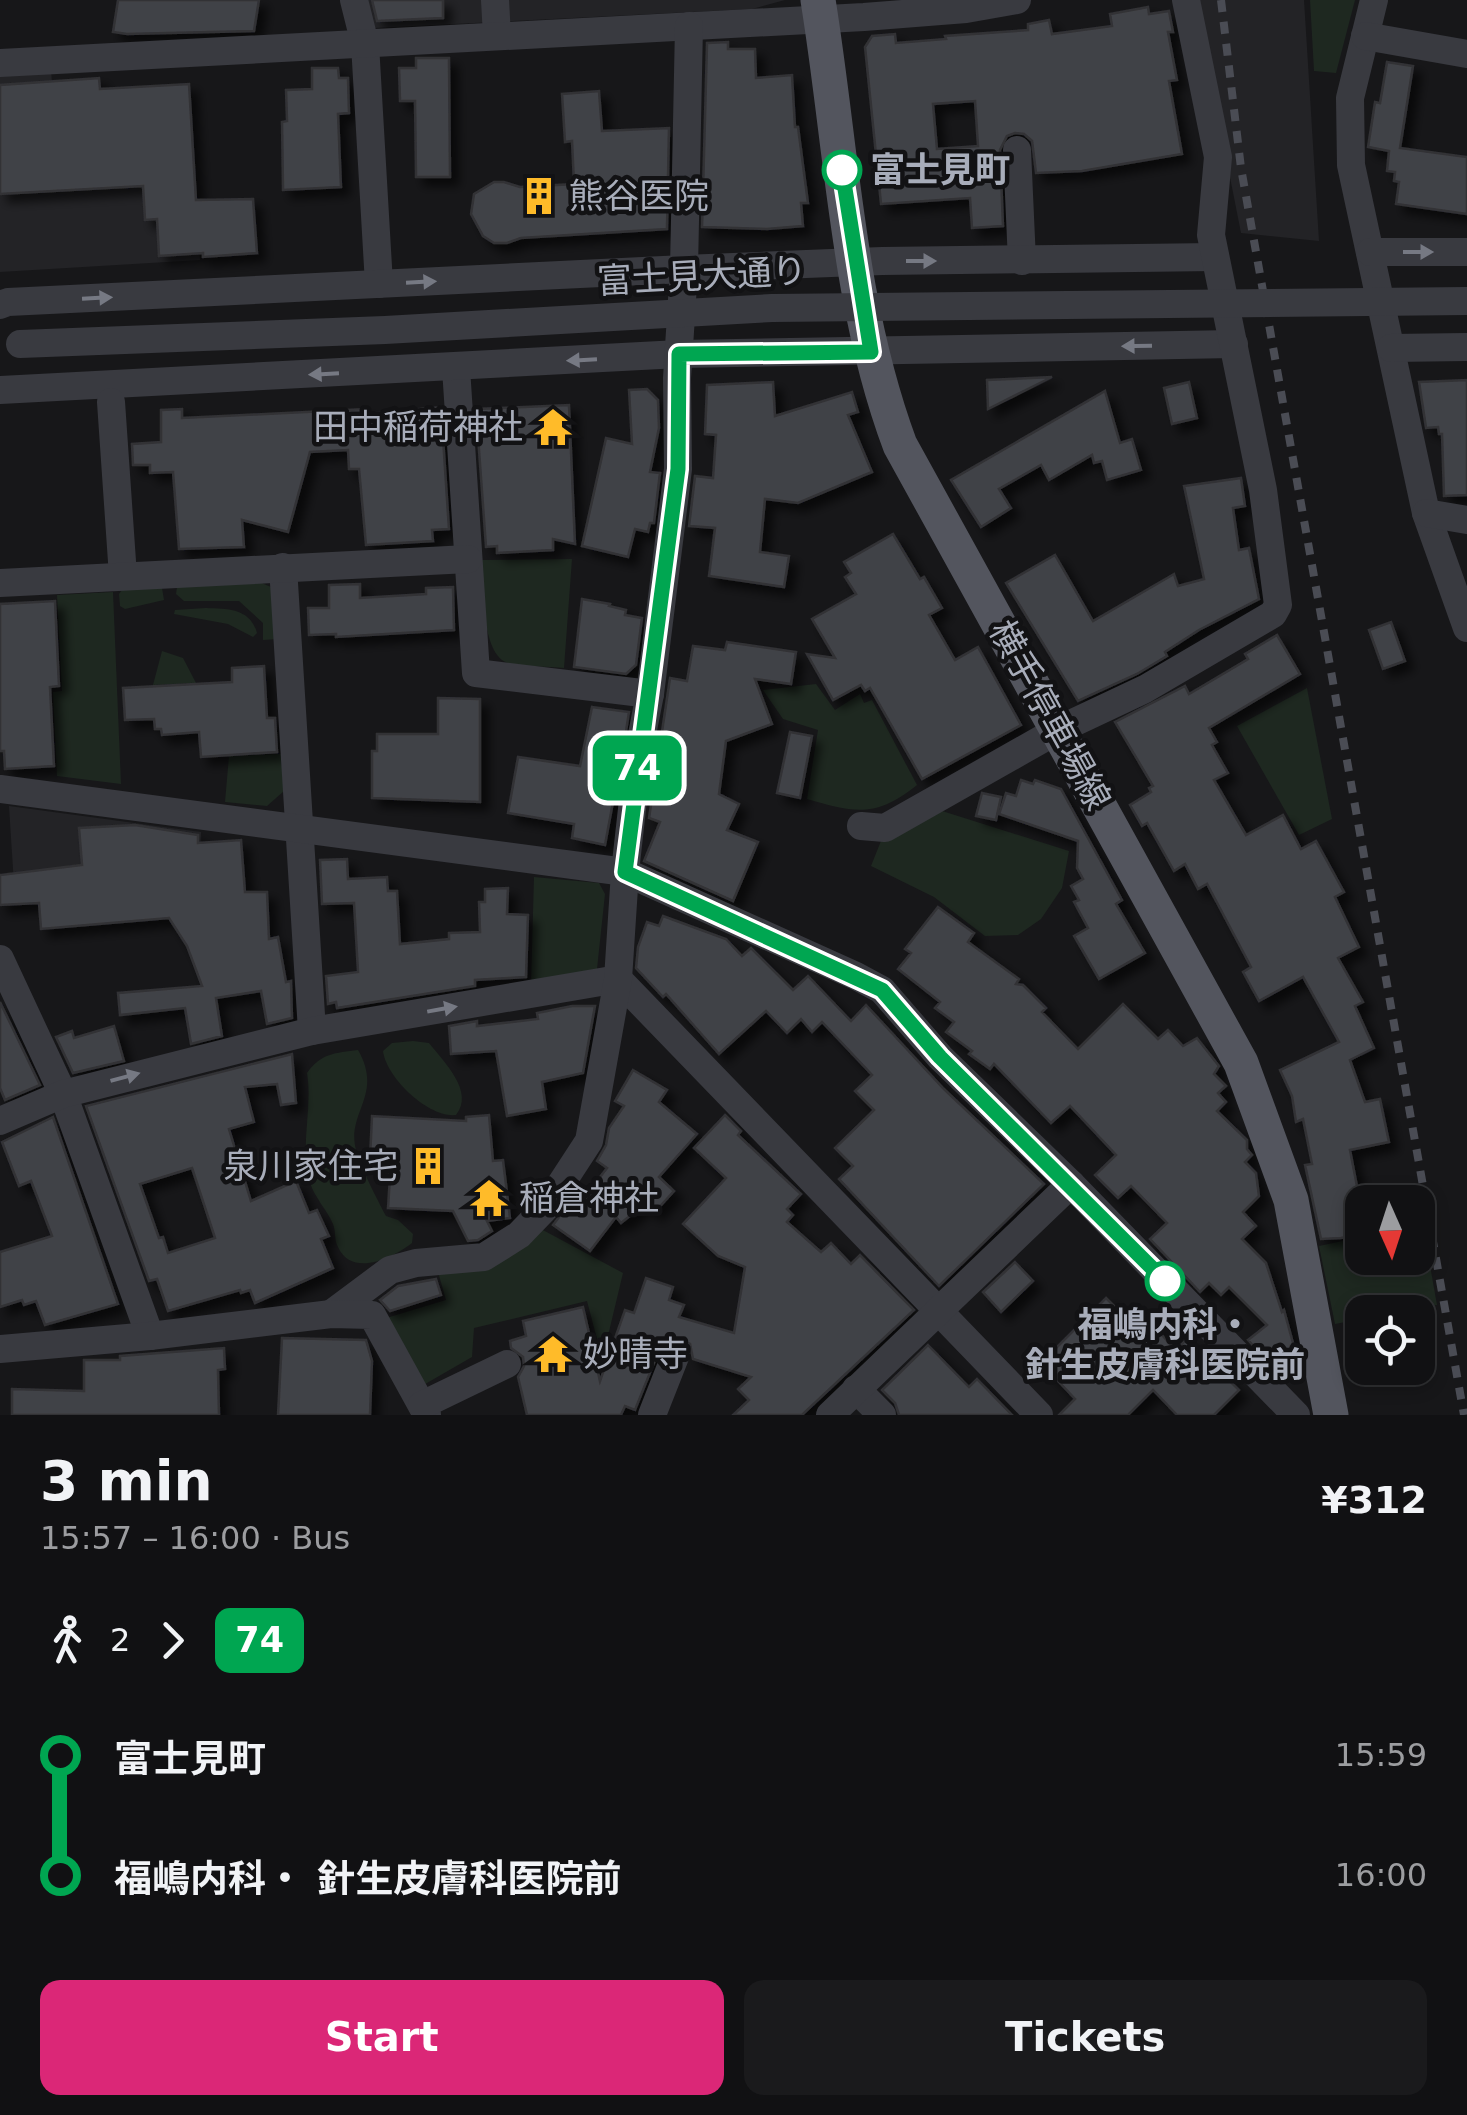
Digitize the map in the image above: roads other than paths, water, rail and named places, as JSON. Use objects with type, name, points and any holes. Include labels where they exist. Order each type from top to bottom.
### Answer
[{"type":"main road","name":"横手停車場線","points":[[820,9],[855,263],[880,390],[900,445],[1242,1064],[1291,1200],[1331,1415]]},
{"type":"street","points":[[354,0],[365,44],[378,284]]},
{"type":"street","points":[[494,0],[497,36]]},
{"type":"street","points":[[0,63],[689,26],[820,9],[966,9],[1017,0]]},
{"type":"street","points":[[862,826],[885,828],[1058,730],[1202,657],[1273,614],[1278,605],[1263,490],[1211,234],[1218,157],[1186,0]]},
{"type":"street","points":[[1374,0],[1350,98],[1351,165],[1426,512],[1467,628]]},
{"type":"street","points":[[332,1314],[390,1270],[416,1263],[484,1258],[519,1236],[546,1207],[589,1141],[618,980],[638,755],[650,694],[678,469],[689,26]]},
{"type":"street","points":[[1365,36],[1467,54]]},
{"type":"street","points":[[1017,150],[1022,261]]},
{"type":"street","points":[[1370,252],[1467,252]]},
{"type":"street","points":[[0,305],[684,268],[1215,257]]},
{"type":"street","name":"富士見大通り","points":[[10,344],[385,330],[772,308],[1467,301]]},
{"type":"street","points":[[0,390],[679,354],[1234,344]]},
{"type":"street","points":[[1391,348],[1467,347]]},
{"type":"street","points":[[456,368],[476,673],[650,694]]},
{"type":"street","points":[[111,402],[122,576]]},
{"type":"street","points":[[1426,512],[1467,520]]},
{"type":"street","points":[[0,583],[468,559]]},
{"type":"street","points":[[283,566],[312,1031]]},
{"type":"street","points":[[0,789],[625,872],[882,990],[940,1057],[1071,1184],[1296,1415]]},
{"type":"street","points":[[0,960],[63,1094],[150,1336]]},
{"type":"street","points":[[0,1121],[63,1094],[312,1031],[618,980]]},
{"type":"street","points":[[618,980],[1039,1415]]},
{"type":"street","points":[[830,1415],[1071,1184]]},
{"type":"street","points":[[0,1349],[332,1314],[372,1315],[424,1410],[507,1364]]},
{"type":"street","points":[[652,1415],[676,1354]]},
{"type":"street","points":[[856,1388],[882,1415]]},
{"type":"railway","points":[[1221,0],[1241,168],[1464,1415]]},
{"type":"place","name":"富士見町","points":[[842,170]]},
{"type":"place","name":"熊谷医院","points":[[539,196]]},
{"type":"place","name":"田中稲荷神社","points":[[553,427]]},
{"type":"place","name":"泉川家住宅","points":[[428,1166]]},
{"type":"place","name":"稲倉神社","points":[[489,1198]]},
{"type":"place","name":"福嶋内科・ 針生皮膚科医院前","points":[[1165,1281]]},
{"type":"place","name":"妙晴寺","points":[[553,1354]]}]
